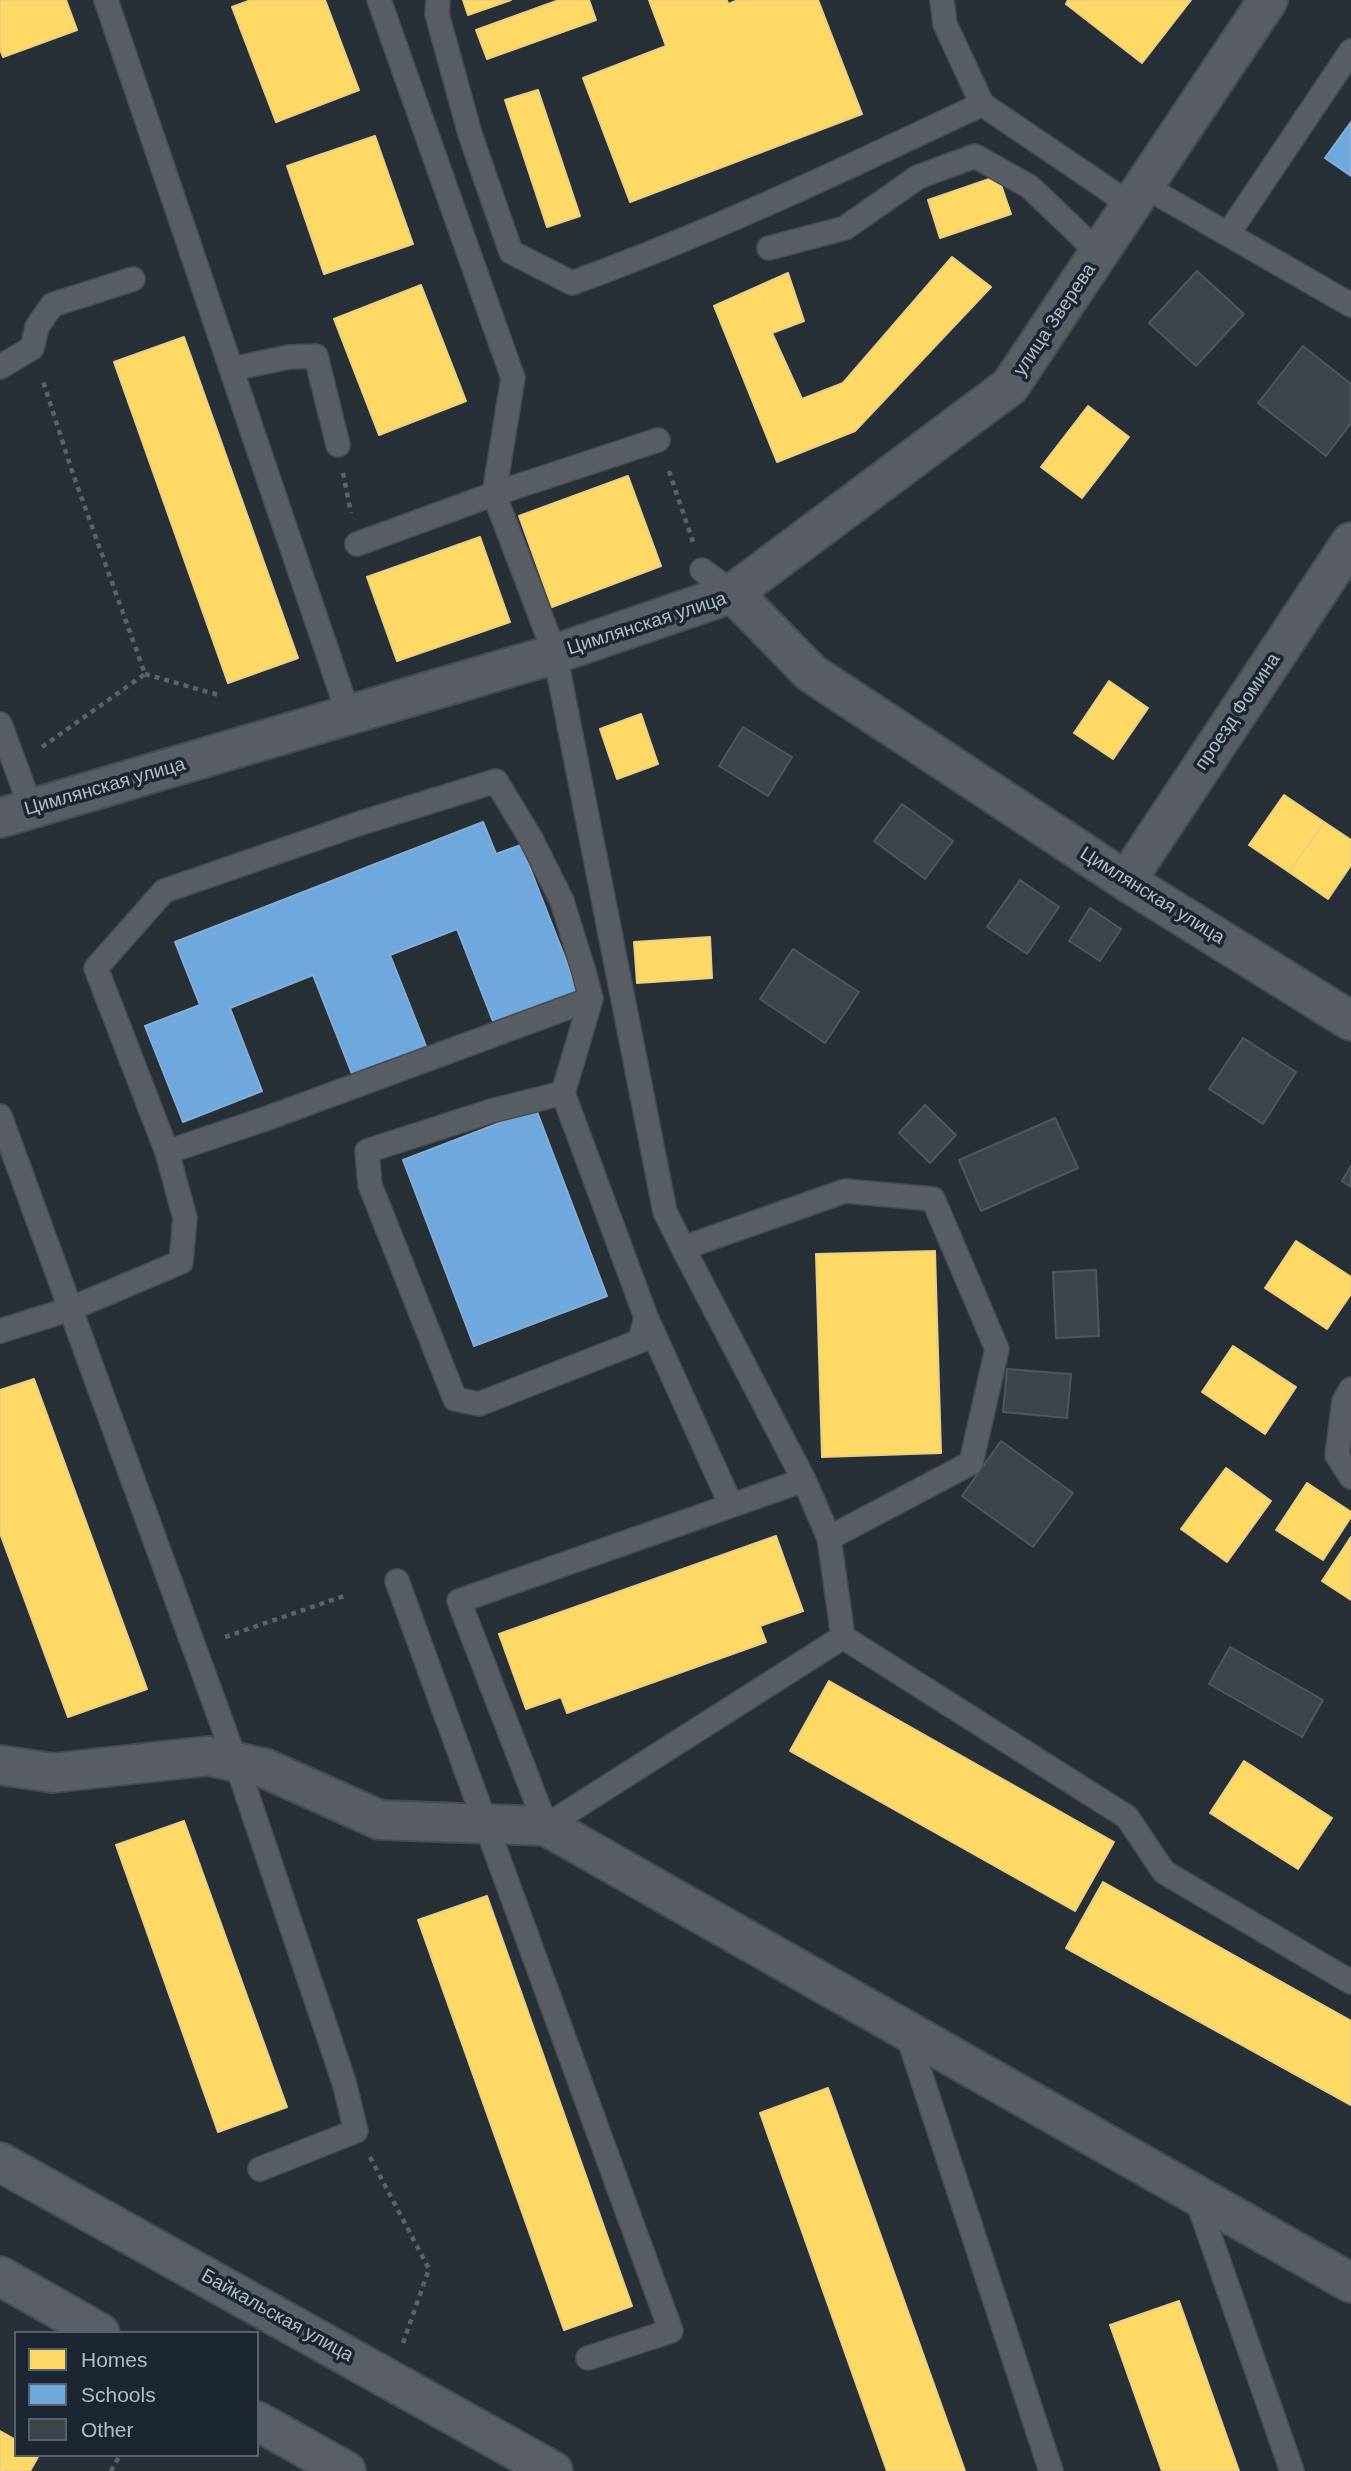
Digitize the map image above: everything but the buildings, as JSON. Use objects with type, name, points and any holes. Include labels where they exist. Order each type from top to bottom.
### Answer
[{"type":"main road","name":"Байкальская улица","points":[[0,2162],[553,2471]]},
{"type":"main road","points":[[0,2276],[96,2331]]},
{"type":"main road","points":[[259,2422],[346,2471]]},
{"type":"street","name":"улица Зверева","points":[[733,593],[1010,386],[1268,0]]},
{"type":"street","name":"проезд Фомина","points":[[1126,881],[1351,542]]},
{"type":"street","name":"Цимлянская улица","points":[[15,813],[555,654],[733,593],[811,673],[1126,881],[1351,1021]]},
{"type":"street","points":[[0,1765],[53,1773],[208,1756],[264,1768],[380,1820],[546,1826],[1351,2283]]},
{"type":"lane","points":[[106,0],[349,716]]},
{"type":"lane","points":[[379,0],[513,378],[494,494],[555,654],[665,1212],[804,1480],[829,1538],[843,1637],[1127,1817],[1164,1872],[1351,1982]]},
{"type":"lane","points":[[438,0],[437,14],[470,134],[511,252],[572,283],[647,256],[782,199],[982,104]]},
{"type":"lane","points":[[942,0],[945,24],[982,104],[1138,195],[1228,234],[1351,305]]},
{"type":"lane","points":[[1228,234],[1351,51]]},
{"type":"lane","points":[[769,248],[845,228],[918,177],[975,156],[1030,187],[1099,253]]},
{"type":"lane","points":[[0,367],[32,348],[37,327],[52,305],[133,279]]},
{"type":"lane","points":[[232,369],[289,357],[316,356],[338,445]]},
{"type":"lane","points":[[357,544],[494,494],[658,440]]},
{"type":"lane","points":[[702,570],[733,593]]},
{"type":"lane","points":[[0,724],[15,766],[15,813]]},
{"type":"lane","points":[[0,1331],[70,1309],[181,1262],[185,1218],[167,1152],[96,968],[164,891],[361,823],[496,781],[531,839],[562,901],[591,999],[563,1093],[646,1317],[732,1505]]},
{"type":"lane","points":[[167,1152],[591,999]]},
{"type":"lane","points":[[563,1093],[491,1111],[367,1152],[370,1185],[455,1399],[479,1404],[640,1341],[646,1317]]},
{"type":"lane","points":[[0,1116],[236,1762],[344,2082],[356,2132],[260,2169]]},
{"type":"lane","points":[[683,1248],[845,1191],[933,1199],[997,1349],[971,1463],[829,1538]]},
{"type":"lane","points":[[1351,1390],[1344,1401],[1337,1455],[1351,1477]]},
{"type":"lane","points":[[804,1480],[459,1601],[546,1826],[843,1637]]},
{"type":"lane","points":[[397,1581],[671,2331],[589,2358]]},
{"type":"lane","points":[[906,2030],[1051,2471]]},
{"type":"lane","points":[[1195,2194],[1292,2471]]},
{"type":"path","points":[[32,348],[73,474],[145,674]]},
{"type":"path","points":[[658,440],[702,570]]},
{"type":"path","points":[[338,445],[357,544]]},
{"type":"path","points":[[145,674],[222,696]]},
{"type":"path","points":[[15,766],[145,674]]},
{"type":"path","points":[[194,1648],[347,1595]]},
{"type":"path","points":[[356,2132],[429,2269],[400,2352]]}]
